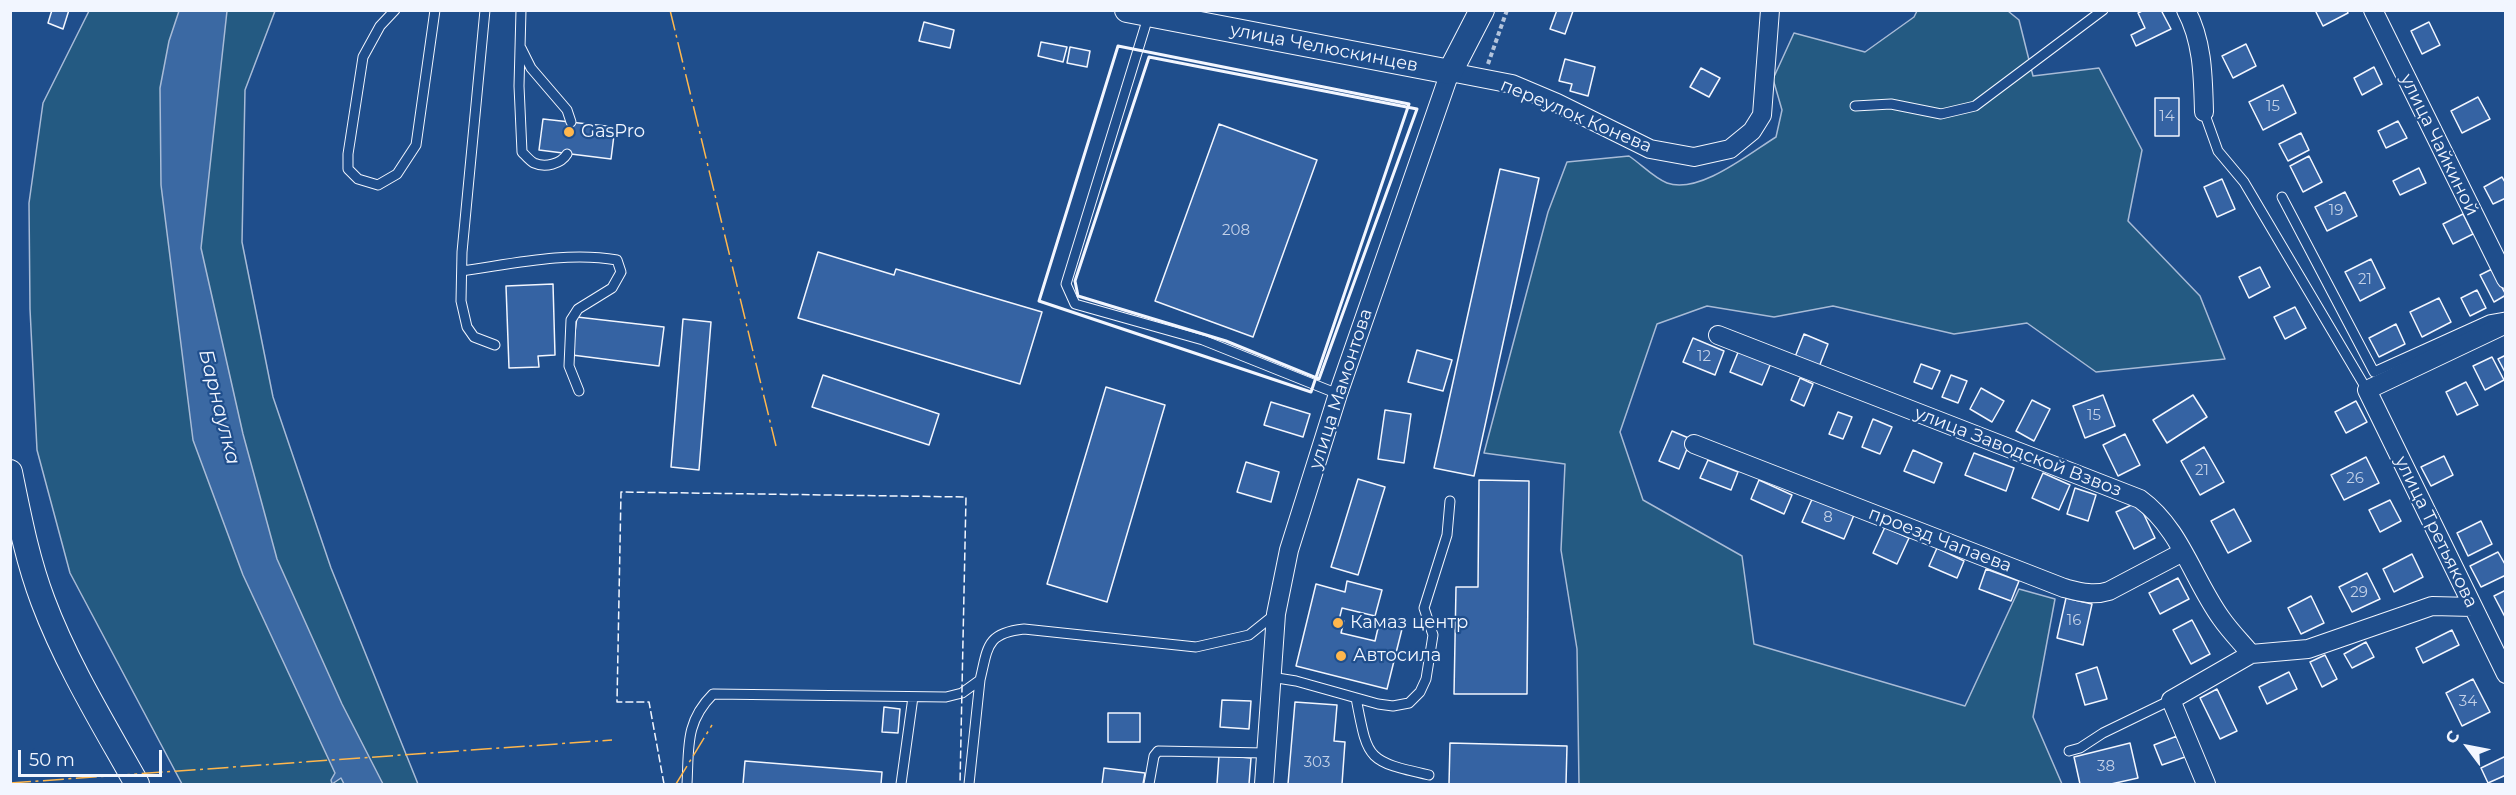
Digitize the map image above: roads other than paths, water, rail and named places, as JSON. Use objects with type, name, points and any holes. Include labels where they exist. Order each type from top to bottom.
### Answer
[{"type":"main road","name":"улица Мамонтова","points":[[1450,72],[1482,10]]},
{"type":"main road","name":"улица Челюскинцев","points":[[1142,12],[1450,72]]},
{"type":"main road","points":[[10,472],[24,542],[43,602],[76,675],[137,784]]},
{"type":"street","name":"переулок Конева","points":[[1450,72],[1512,84],[1557,103],[1650,149],[1694,157],[1730,149],[1752,132],[1761,115],[1770,10]]},
{"type":"street","points":[[2186,10],[2196,29],[2203,70],[2204,112]]},
{"type":"street","name":"улица Чайкиной","points":[[2373,10],[2505,279]]},
{"type":"street","name":"улица Мамонтова","points":[[1264,784],[1276,614],[1289,550],[1338,394],[1408,186],[1450,72]]},
{"type":"street","points":[[2367,390],[2505,324]]},
{"type":"street","name":"улица Заводской Взвоз","points":[[1718,335],[2140,499],[2153,509],[2183,552],[2220,618],[2251,654]]},
{"type":"street","name":"улица Третьякова","points":[[2367,390],[2505,674]]},
{"type":"street","name":"проезд Чапаева","points":[[1694,444],[2064,588],[2086,593],[2098,594],[2109,591],[2183,552]]},
{"type":"street","points":[[2206,784],[2171,700],[2251,654],[2308,649],[2432,606],[2473,607]]},
{"type":"lane","points":[[395,10],[380,26],[363,57],[348,154],[348,169],[358,179],[378,185],[397,174],[416,145],[435,10]]},
{"type":"lane","points":[[485,10],[461,301],[467,327],[474,337],[495,345]]},
{"type":"lane","points":[[521,10],[519,86],[522,152],[534,163],[551,165],[564,159],[567,154]]},
{"type":"lane","points":[[1855,106],[1891,104],[1941,114],[1975,106],[2103,10]]},
{"type":"lane","points":[[1142,12],[1066,285],[1075,304],[1203,340],[1338,394]]},
{"type":"lane","points":[[520,46],[531,68],[567,110],[572,122]]},
{"type":"lane","points":[[2204,112],[2218,151],[2244,182],[2367,390]]},
{"type":"lane","points":[[2282,197],[2374,372],[2488,320],[2505,317]]},
{"type":"lane","points":[[462,271],[594,256],[617,261],[621,272],[612,288],[578,309],[571,320],[569,366],[579,391]]},
{"type":"lane","points":[[1271,677],[1296,681],[1393,706],[1409,704],[1426,679],[1433,635],[1424,608],[1447,535],[1450,501]]},
{"type":"lane","points":[[969,784],[980,680],[987,650],[994,639],[1005,631],[1024,629],[1196,647],[1249,635],[1276,614]]},
{"type":"lane","points":[[687,784],[689,730],[696,714],[713,694],[946,697],[962,693],[980,680]]},
{"type":"lane","points":[[901,784],[913,697]]},
{"type":"lane","points":[[1356,698],[1362,730],[1371,755],[1387,766],[1429,775]]},
{"type":"lane","points":[[2069,751],[2080,748],[2103,733],[2171,700]]},
{"type":"lane","points":[[1149,784],[1154,756],[1158,751],[1266,753]]},
{"type":"water","name":"Барнаулка","points":[[179,11],[227,11],[201,248],[243,434],[277,559],[342,704],[383,784],[344,784],[341,778],[332,784],[331,780],[335,773],[243,575],[193,440],[161,185],[160,88],[169,41]]},
{"type":"place","name":"GasPro","points":[[569,132]]},
{"type":"place","name":"Камаз центр","points":[[1338,623]]},
{"type":"place","name":"Автосила","points":[[1341,656]]}]
